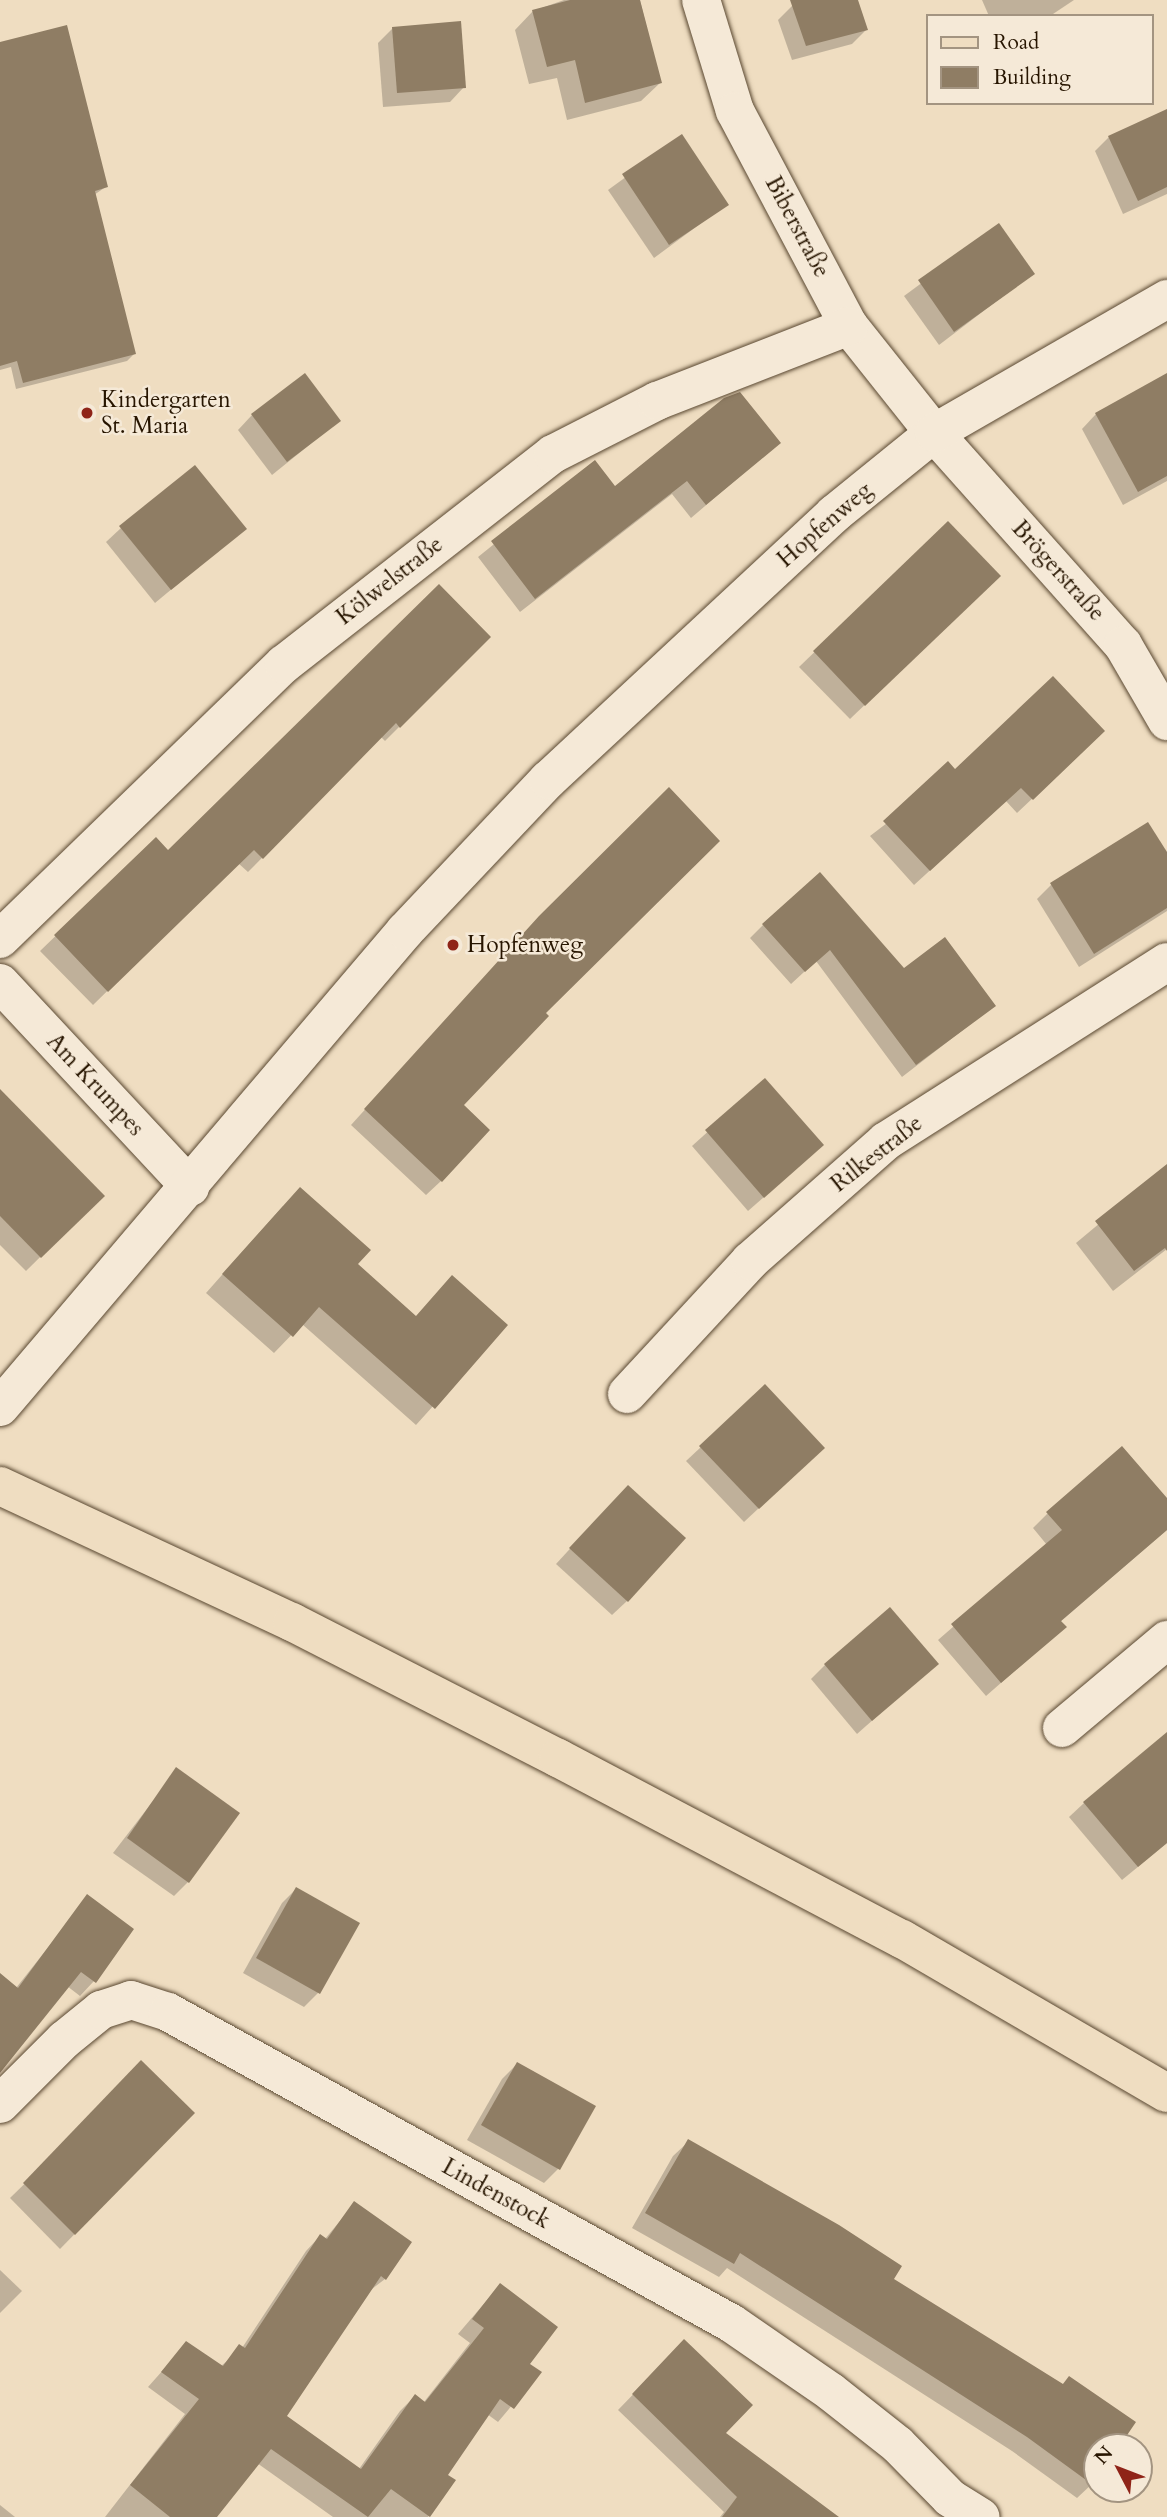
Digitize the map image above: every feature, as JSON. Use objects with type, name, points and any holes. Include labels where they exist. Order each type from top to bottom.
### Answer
[{"type":"main road","points":[[4,1488],[292,1622],[558,1758],[902,1939],[1167,2093]]},
{"type":"street","name":"Biberstraße","points":[[701,0],[736,111],[849,326],[934,433]]},
{"type":"street","name":"Hopfenweg","points":[[0,1407],[190,1187],[405,931],[548,780],[834,514],[934,433],[1167,299]]},
{"type":"street","name":"Kölwelstraße","points":[[0,939],[284,664],[553,454],[657,401],[849,326]]},
{"type":"street","name":"Brögerstraße","points":[[934,433],[1123,645],[1167,721]]},
{"type":"street","name":"Rilkestraße","points":[[627,1394],[750,1261],[886,1141],[1167,962]]},
{"type":"street","name":"Am Krumpes","points":[[0,983],[190,1187]]},
{"type":"street","points":[[1062,1728],[1167,1640]]},
{"type":"street","name":"Lindenstock","points":[[0,2104],[64,2040],[101,2010],[131,2000],[168,2012],[732,2323],[898,2445],[954,2511]]},
{"type":"building","points":[[570,0],[640,0],[662,83],[585,103],[575,60],[547,67],[532,10]]},
{"type":"building","points":[[790,0],[858,0],[868,30],[806,46]]},
{"type":"building","points":[[461,21],[466,88],[397,93],[392,27]]},
{"type":"building","points":[[67,25],[108,187],[95,191],[136,354],[23,383],[17,361],[0,366],[0,42]]},
{"type":"building","points":[[1167,109],[1167,187],[1138,201],[1108,136]]},
{"type":"building","points":[[682,134],[729,205],[669,245],[622,174]]},
{"type":"building","points":[[999,223],[1035,274],[954,332],[918,280]]},
{"type":"building","points":[[305,373],[341,421],[287,462],[251,414]]},
{"type":"building","points":[[1167,373],[1167,476],[1138,492],[1095,413]]},
{"type":"building","points":[[740,392],[781,443],[706,505],[687,481],[535,599],[491,541],[595,460],[615,486],[724,398]]},
{"type":"building","points":[[195,465],[247,529],[171,590],[119,526]]},
{"type":"building","points":[[948,521],[1001,576],[865,706],[813,651]]},
{"type":"building","points":[[439,584],[491,637],[400,728],[396,723],[263,859],[254,850],[108,992],[54,935],[156,837],[168,850]]},
{"type":"building","points":[[1053,676],[1105,731],[1033,800],[1021,788],[930,871],[883,821],[948,761],[955,769]]},
{"type":"building","points":[[669,787],[720,841],[546,1013],[549,1016],[464,1105],[490,1130],[442,1182],[364,1109],[539,916]]},
{"type":"building","points":[[1148,822],[1167,852],[1167,908],[1094,954],[1050,883]]},
{"type":"building","points":[[820,872],[904,968],[945,937],[996,1006],[916,1065],[830,950],[805,972],[762,924]]},
{"type":"building","points":[[765,1078],[824,1145],[764,1198],[705,1130]]},
{"type":"building","points":[[0,1089],[105,1196],[41,1258],[0,1216]]},
{"type":"building","points":[[1167,1164],[1167,1251],[1165,1248],[1134,1271],[1095,1221]]},
{"type":"building","points":[[300,1187],[371,1250],[358,1264],[416,1316],[452,1275],[508,1325],[435,1409],[319,1307],[293,1337],[222,1274]]},
{"type":"building","points":[[765,1384],[825,1448],[759,1509],[699,1446]]},
{"type":"building","points":[[1122,1446],[1167,1498],[1167,1530],[1061,1621],[1067,1627],[1001,1683],[951,1624],[1062,1530],[1046,1512]]},
{"type":"building","points":[[628,1485],[686,1538],[628,1602],[569,1548]]},
{"type":"building","points":[[890,1607],[939,1664],[872,1721],[824,1664]]},
{"type":"building","points":[[1167,1732],[1167,1843],[1138,1867],[1083,1802]]},
{"type":"building","points":[[176,1767],[240,1813],[189,1883],[127,1838]]},
{"type":"building","points":[[296,1887],[360,1923],[320,1994],[256,1958]]},
{"type":"building","points":[[87,1894],[134,1929],[96,1983],[81,1972],[0,2073],[0,1973],[18,1988]]},
{"type":"building","points":[[141,2060],[195,2113],[75,2235],[23,2183]]},
{"type":"building","points":[[517,2062],[596,2106],[560,2170],[481,2125]]},
{"type":"building","points":[[688,2139],[839,2225],[902,2266],[894,2279],[1063,2384],[1069,2376],[1136,2422],[1129,2433],[1083,2433],[1083,2478],[1027,2437],[740,2253],[734,2264],[645,2213]]},
{"type":"building","points":[[354,2201],[412,2242],[386,2280],[381,2276],[287,2416],[361,2469],[415,2394],[425,2402],[484,2328],[472,2319],[500,2283],[558,2327],[530,2364],[542,2372],[514,2409],[500,2399],[448,2475],[456,2480],[430,2517],[391,2489],[368,2517],[271,2449],[217,2517],[170,2517],[130,2485],[199,2399],[161,2372],[186,2341],[223,2366],[239,2344],[245,2348],[320,2234],[327,2239]]},
{"type":"building","points":[[684,2339],[753,2405],[726,2433],[839,2517],[722,2517],[737,2497],[632,2394]]},
{"type":"place","name":"Kindergarten St. Maria","points":[[87,413]]},
{"type":"place","name":"Hopfenweg","points":[[453,945]]}]
